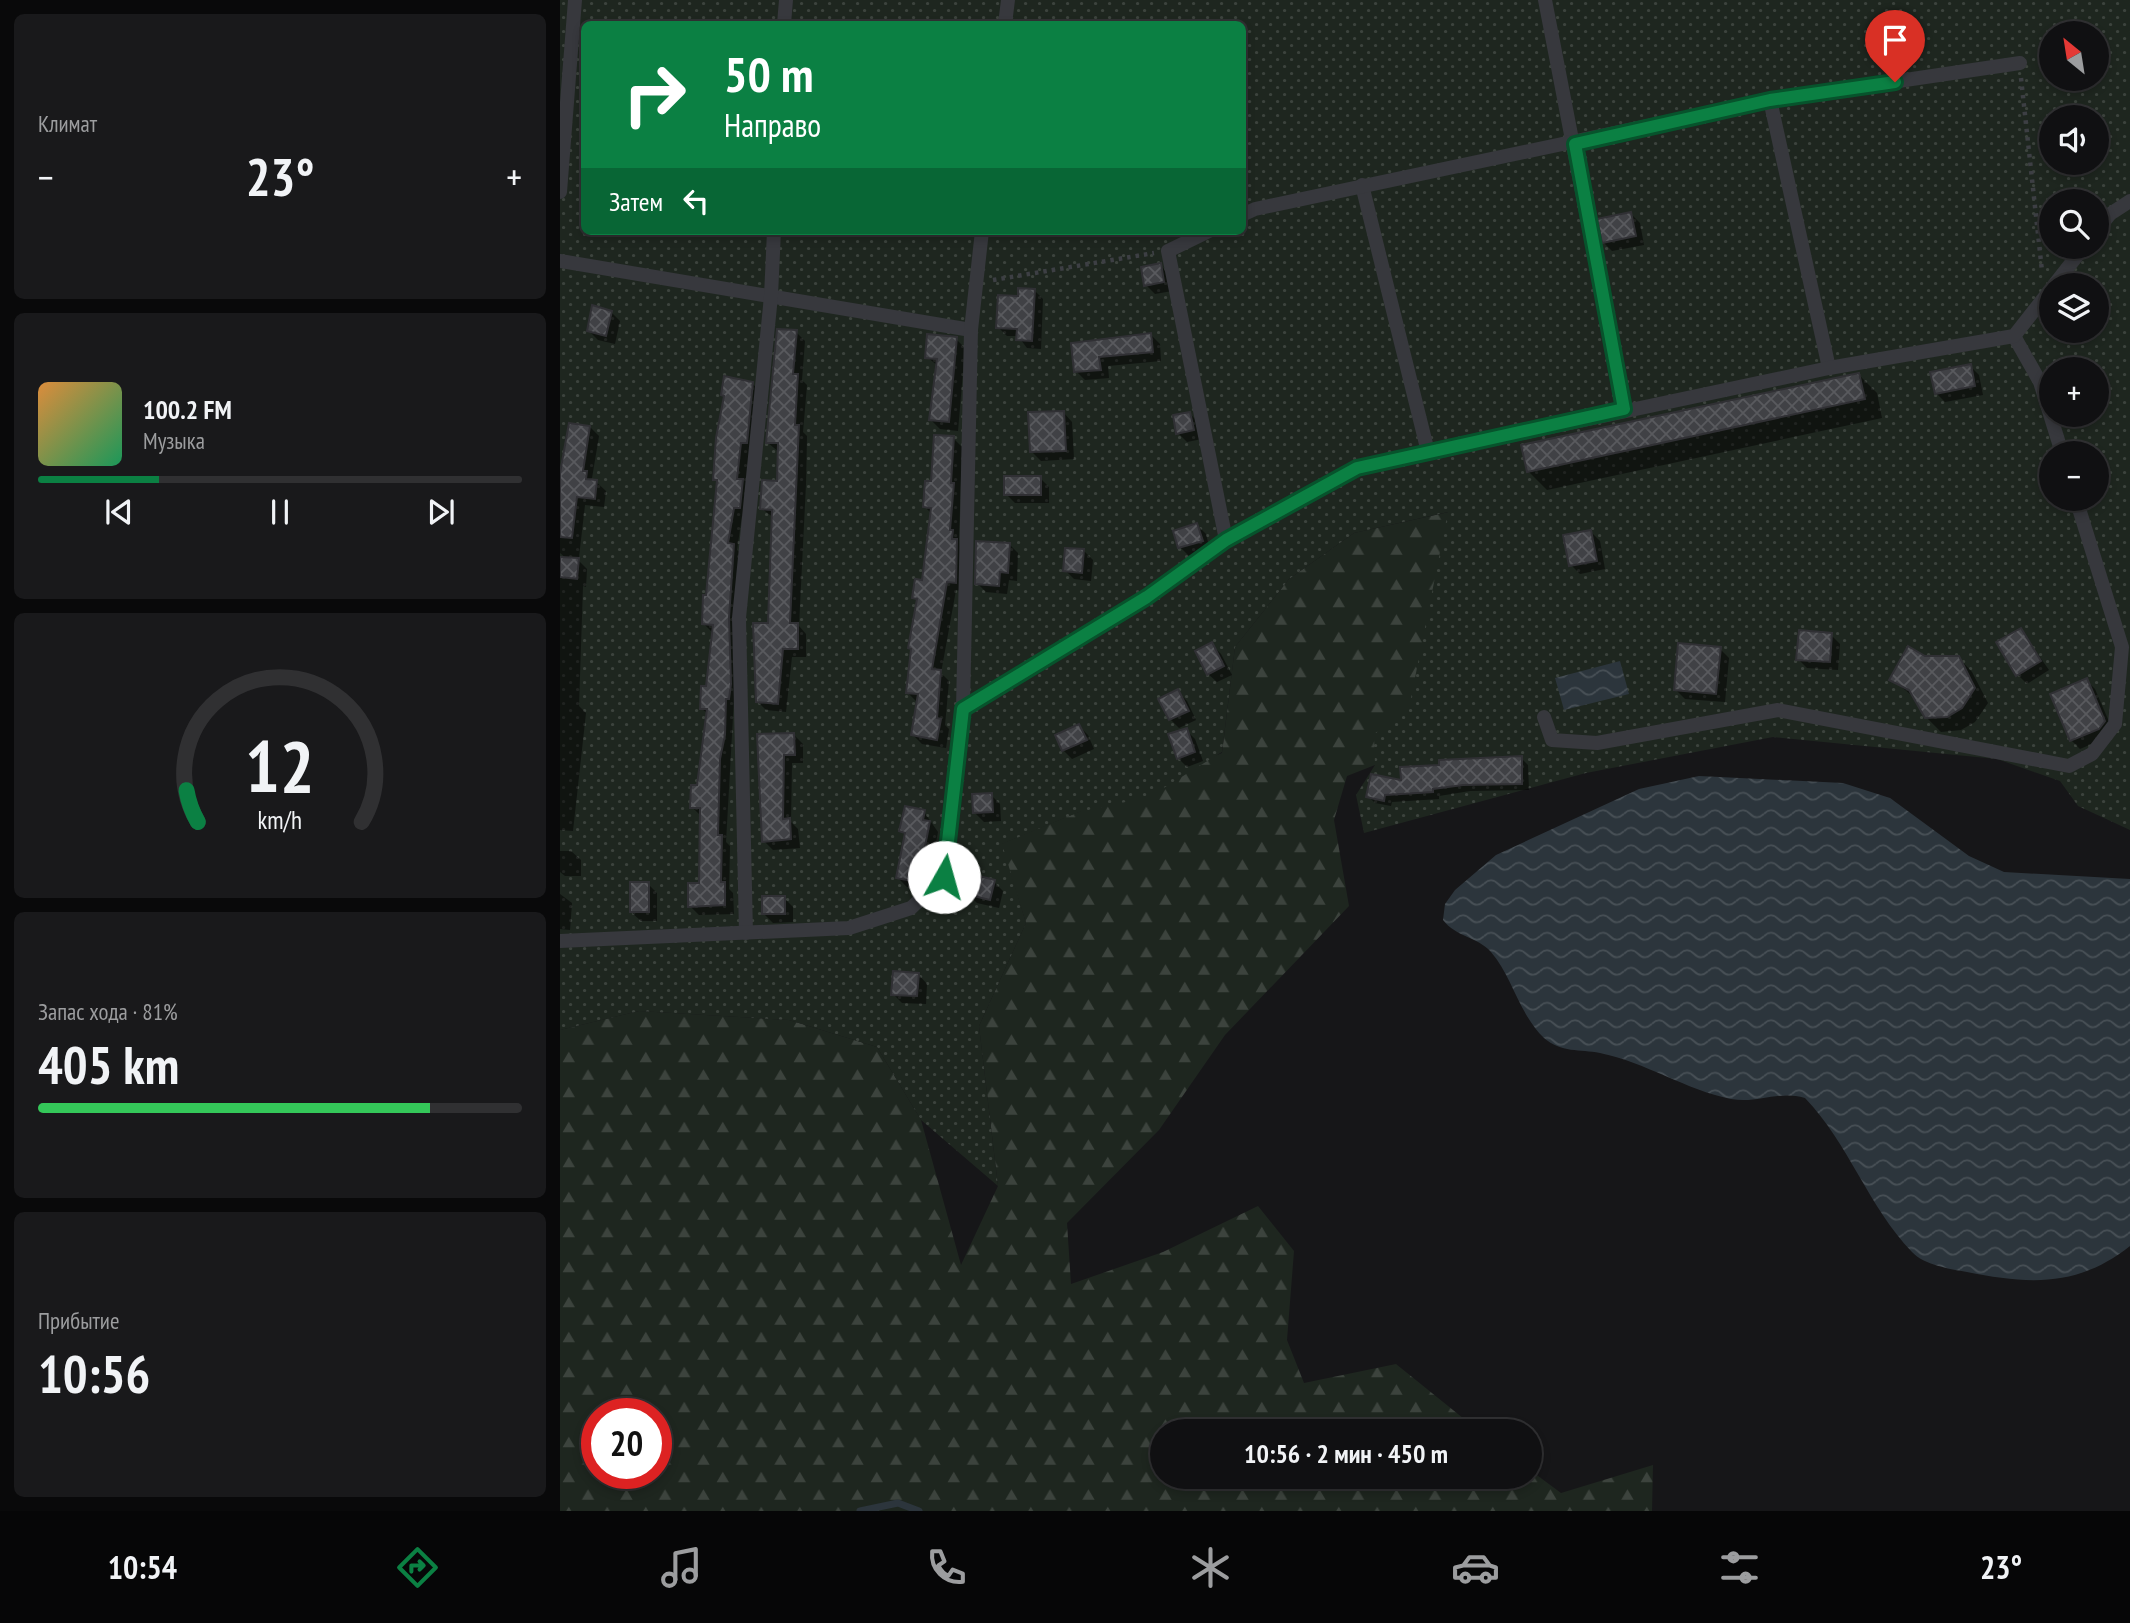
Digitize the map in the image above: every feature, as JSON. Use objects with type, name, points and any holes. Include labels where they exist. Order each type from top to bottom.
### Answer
[{"type":"lane","points":[[560,192],[575,0]]},
{"type":"lane","points":[[785,21],[786,0]]},
{"type":"lane","points":[[1005,21],[1008,0]]},
{"type":"lane","points":[[1545,0],[1575,144],[1624,409]]},
{"type":"lane","points":[[1246,213],[1362,185],[1575,144],[1770,100],[2020,63]]},
{"type":"lane","points":[[1770,100],[1829,368]]},
{"type":"lane","points":[[1362,185],[1428,452]]},
{"type":"lane","points":[[2109,215],[2130,201]]},
{"type":"lane","points":[[747,933],[739,618],[771,296],[774,235]]},
{"type":"lane","points":[[560,941],[849,928],[911,908],[944,877],[963,709],[971,330],[982,235]]},
{"type":"lane","points":[[1201,235],[1168,251],[1226,540]]},
{"type":"lane","points":[[2063,273],[2075,259]]},
{"type":"lane","points":[[560,261],[971,330]]},
{"type":"lane","points":[[963,709],[1147,597],[1226,540],[1357,468],[1624,409],[1829,368],[2014,336],[2039,304]]},
{"type":"lane","points":[[2014,336],[2040,382],[2058,441]]},
{"type":"lane","points":[[1544,717],[1552,740],[1597,743],[1778,710],[2069,766],[2092,754],[2115,724],[2122,647],[2080,511]]},
{"type":"path","points":[[2020,63],[2048,273]]},
{"type":"path","points":[[976,284],[1024,273],[1168,251]]},
{"type":"green space","points":[[560,0],[2130,0],[2130,830],[2078,806],[2060,781],[1997,759],[1773,737],[1586,773],[1364,833],[1356,795],[1375,765],[1374,734],[1409,708],[1448,512],[1354,533],[1289,579],[1235,647],[1222,752],[1149,797],[1079,812],[1002,844],[1026,923],[979,1026],[998,1186],[921,1120],[877,1047],[789,1020],[639,1011],[560,1030]]},
{"type":"green space","points":[[2039,499],[2039,504],[1347,776],[1334,820],[1349,906],[1225,1035],[1159,1130],[1067,1223],[1071,1284],[1163,1252],[1258,1206],[1294,1251],[1287,1340],[1304,1383],[1396,1364],[1464,1419],[1150,1419],[1150,1489],[1542,1489],[1542,1479],[1561,1493],[1653,1465],[1652,1511],[560,1511],[560,1030],[639,1011],[789,1020],[877,1047],[921,1120],[961,1265],[998,1186],[979,1026],[1026,923],[1001,844],[1222,753],[1235,647],[1289,579],[1354,533],[1449,512]]},
{"type":"water","points":[[1620,661],[1629,694],[1564,710],[1555,678]]},
{"type":"water","points":[[1699,776],[1843,783],[1890,798],[1969,856],[2004,872],[2130,879],[2130,1246],[2091,1269],[2052,1279],[1989,1276],[1945,1268],[1923,1260],[1912,1252],[1883,1215],[1834,1135],[1805,1098],[1786,1095],[1750,1100],[1731,1099],[1714,1095],[1617,1057],[1571,1050],[1550,1043],[1528,1018],[1491,952],[1448,926],[1443,920],[1445,904],[1455,890],[1496,855],[1639,789]]},
{"type":"building","points":[[1631,212],[1636,236],[1602,243],[1597,219]]},
{"type":"building","points":[[1161,263],[1164,282],[1144,286],[1141,267]]},
{"type":"building","points":[[1018,288],[1035,289],[1032,341],[1016,340],[1017,329],[996,328],[998,295],[1018,296]]},
{"type":"building","points":[[592,305],[612,311],[606,336],[587,331]]},
{"type":"building","points":[[777,329],[797,330],[793,374],[798,374],[795,425],[799,425],[790,623],[798,623],[798,649],[783,649],[778,704],[756,702],[753,623],[768,623],[772,510],[760,509],[762,480],[777,481],[778,443],[766,443]]},
{"type":"building","points":[[1151,333],[1153,352],[1099,357],[1101,370],[1074,372],[1071,343]]},
{"type":"building","points":[[927,334],[957,337],[949,422],[929,420],[937,359],[925,358]]},
{"type":"building","points":[[1971,364],[1975,386],[1935,394],[1930,372]]},
{"type":"building","points":[[1859,373],[1865,399],[1527,472],[1521,445]]},
{"type":"building","points":[[724,376],[753,382],[747,443],[741,443],[737,479],[743,479],[740,508],[734,508],[728,543],[734,544],[729,618],[731,684],[729,699],[726,699],[725,735],[720,759],[718,835],[722,835],[721,882],[725,882],[725,905],[688,907],[688,883],[699,883],[700,808],[690,808],[691,785],[697,785],[707,709],[700,709],[701,686],[706,686],[713,625],[702,624],[703,595],[706,595],[717,480],[713,480],[716,438],[724,396],[721,395]]},
{"type":"building","points":[[1064,411],[1066,451],[1030,452],[1028,412]]},
{"type":"building","points":[[1190,412],[1194,430],[1176,434],[1173,415]]},
{"type":"building","points":[[569,423],[590,426],[583,471],[587,471],[586,479],[597,480],[595,499],[577,497],[572,538],[560,537],[560,473]]},
{"type":"building","points":[[934,435],[954,436],[950,530],[953,530],[952,539],[957,539],[956,583],[947,582],[932,669],[941,670],[937,718],[941,719],[937,740],[911,735],[918,694],[906,693],[911,649],[908,648],[917,599],[912,598],[915,579],[922,580],[931,508],[923,507],[925,481],[931,481]]},
{"type":"building","points":[[1004,476],[1041,476],[1041,495],[1004,495]]},
{"type":"building","points":[[1197,523],[1203,541],[1178,548],[1173,531]]},
{"type":"building","points":[[1591,530],[1597,561],[1569,566],[1563,535]]},
{"type":"building","points":[[976,541],[1010,543],[1008,573],[1000,572],[999,586],[975,584]]},
{"type":"building","points":[[1065,548],[1084,549],[1082,573],[1063,571]]},
{"type":"building","points":[[560,557],[579,558],[577,579],[560,577]]},
{"type":"building","points":[[2021,628],[2041,661],[2016,676],[1996,642]]},
{"type":"building","points":[[1799,630],[1832,633],[1830,662],[1796,660]]},
{"type":"building","points":[[1212,642],[1224,666],[1207,675],[1195,651]]},
{"type":"building","points":[[1678,643],[1721,647],[1716,694],[1674,690]]},
{"type":"building","points":[[1908,646],[1925,656],[1959,656],[1975,688],[1962,708],[1947,717],[1925,718],[1909,690],[1889,680]]},
{"type":"building","points":[[2087,678],[2105,721],[2099,729],[2070,741],[2050,694]]},
{"type":"building","points":[[1178,689],[1189,711],[1169,720],[1158,699]]},
{"type":"building","points":[[1079,724],[1087,740],[1062,751],[1055,735]]},
{"type":"building","points":[[1187,728],[1195,752],[1177,759],[1168,734]]},
{"type":"building","points":[[794,733],[795,755],[784,755],[783,819],[790,818],[791,839],[762,842],[757,734]]},
{"type":"building","points":[[1522,756],[1522,784],[1463,785],[1433,789],[1433,792],[1385,795],[1384,801],[1366,797],[1371,774],[1401,780],[1400,767],[1439,765],[1439,760]]},
{"type":"building","points":[[992,793],[993,812],[973,813],[972,794]]},
{"type":"building","points":[[905,806],[925,810],[923,820],[930,821],[918,882],[896,878],[905,833],[899,831]]},
{"type":"building","points":[[971,874],[995,880],[990,900],[966,894]]},
{"type":"building","points":[[630,882],[649,882],[649,912],[630,912]]},
{"type":"building","points":[[762,896],[785,896],[785,914],[762,914]]},
{"type":"building","points":[[893,971],[919,973],[917,996],[891,995]]},
{"type":"waterway","points":[[860,1511],[898,1503],[919,1511]]},
{"type":"route","points":[[944,877],[963,709],[1147,597],[1226,540],[1357,468],[1624,409],[1575,144],[1770,100],[1895,82]]}]
